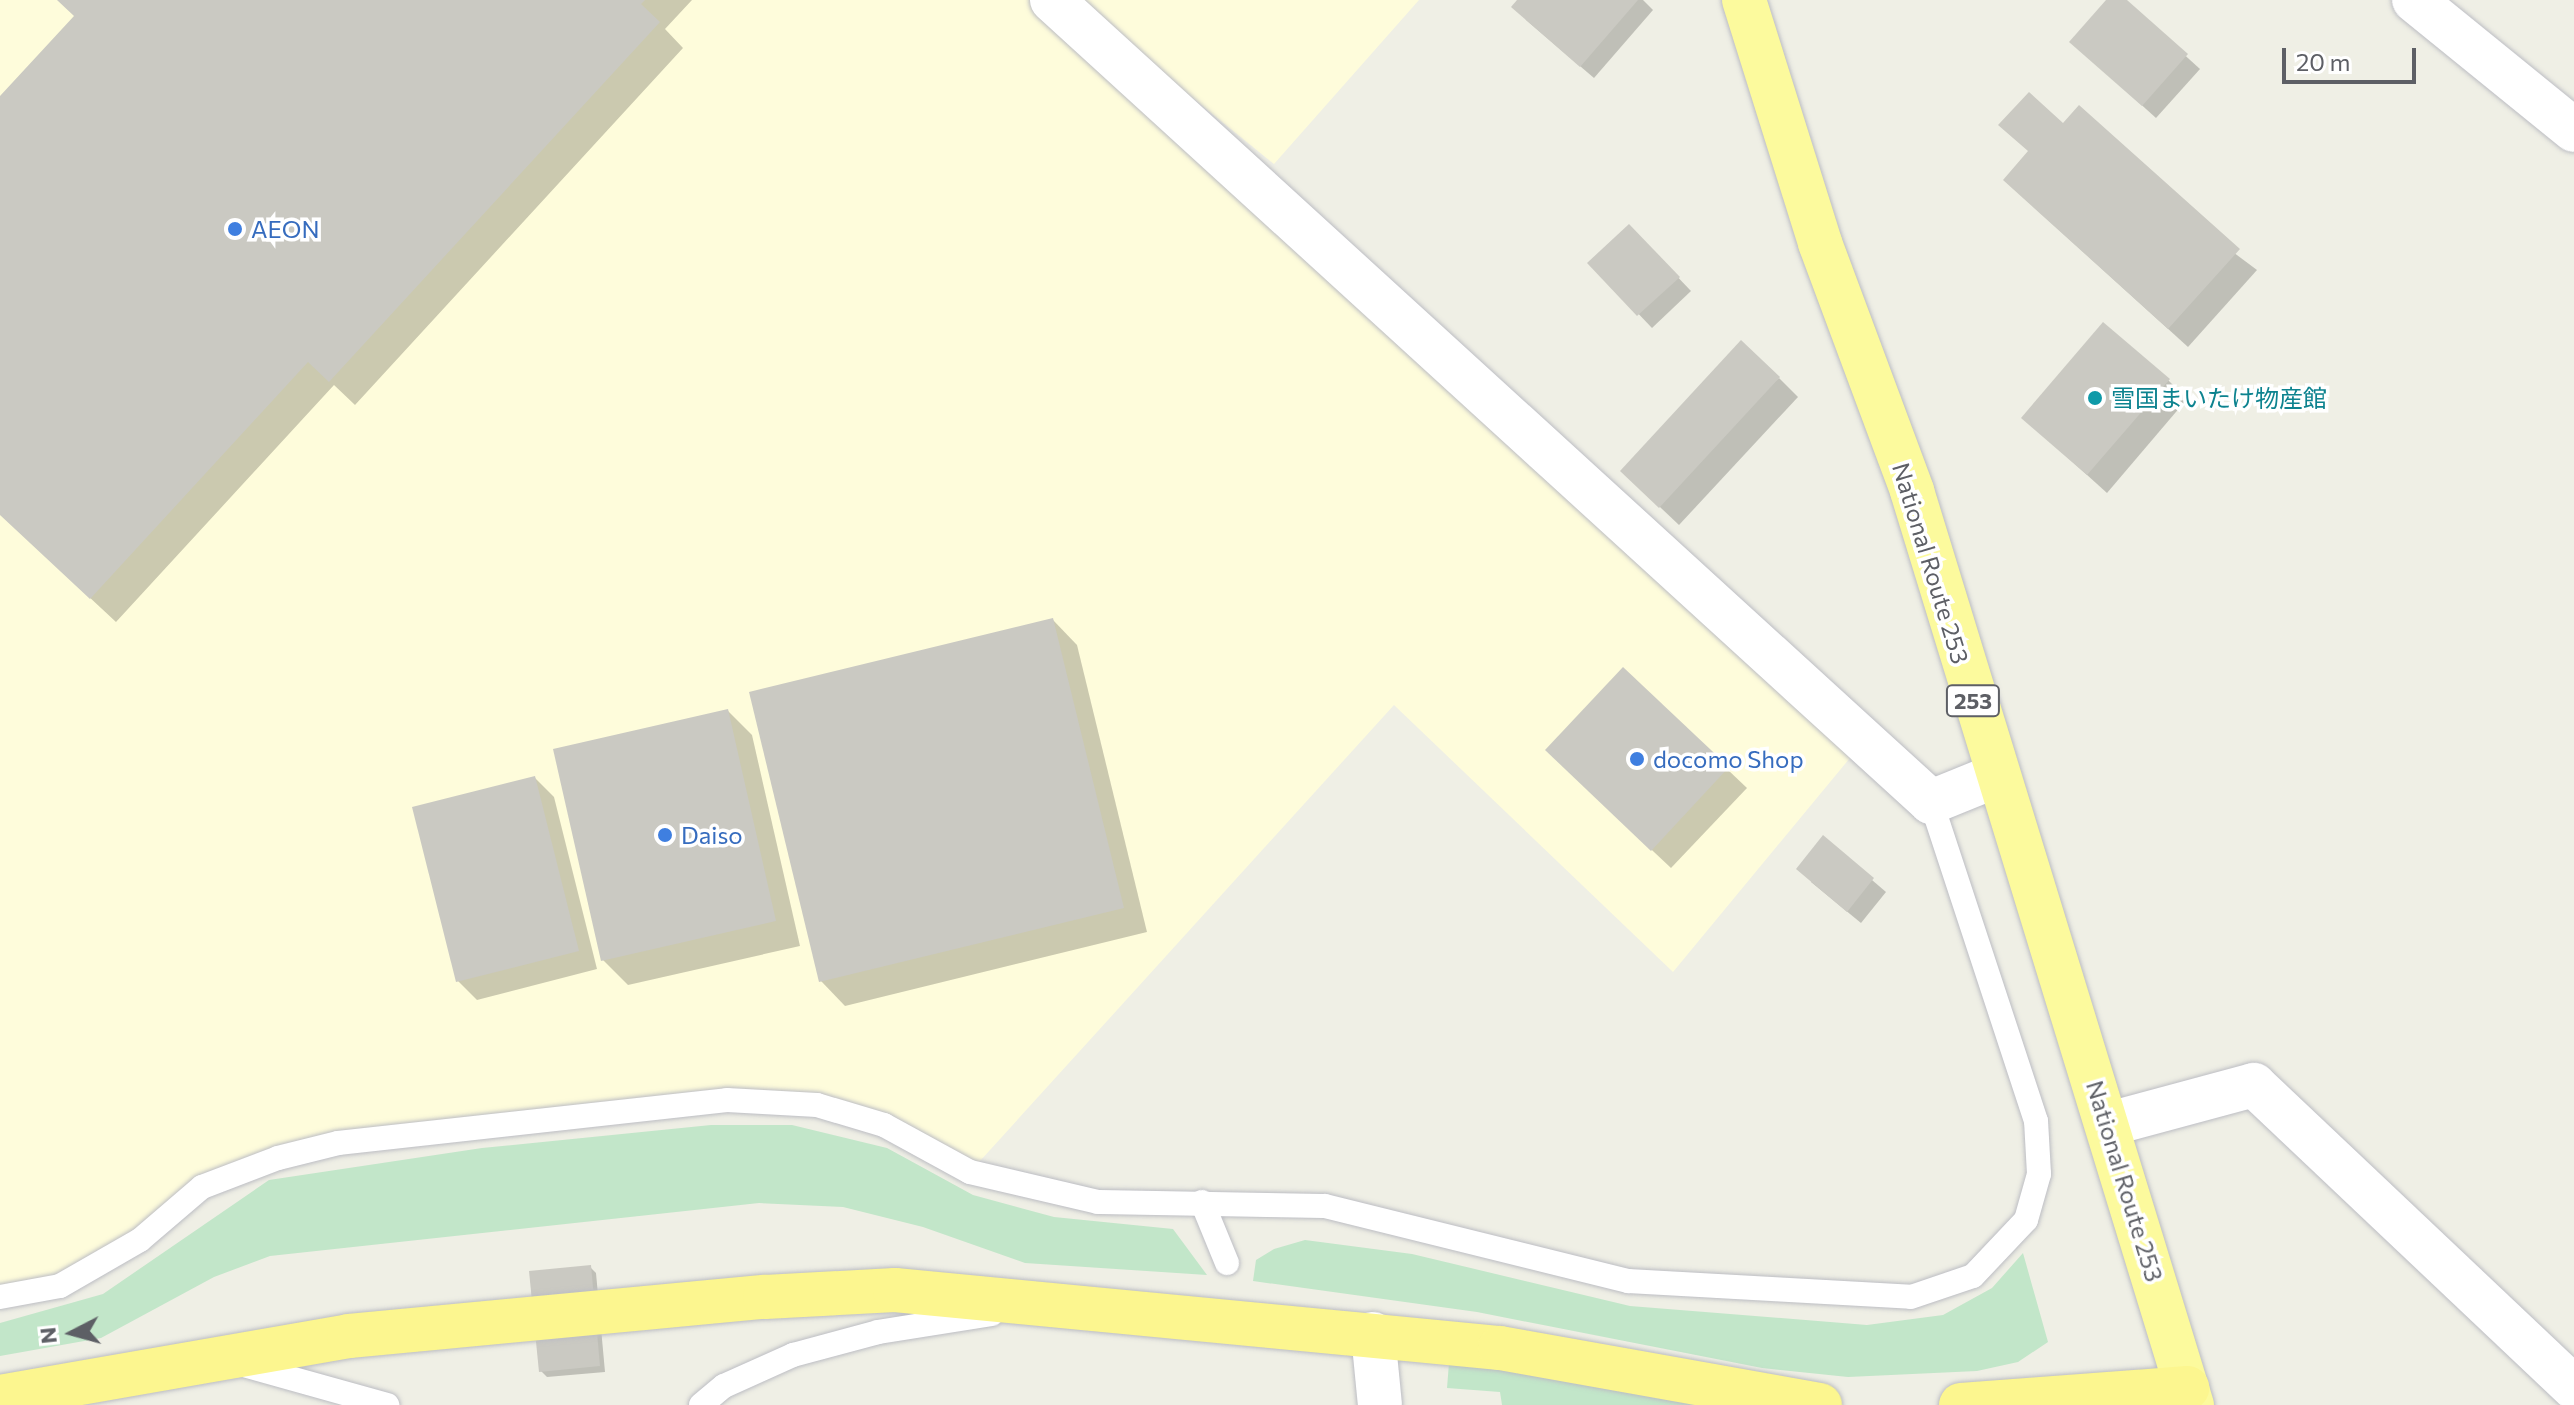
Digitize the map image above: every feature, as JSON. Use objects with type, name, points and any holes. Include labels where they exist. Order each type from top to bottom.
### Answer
[{"type":"highway","name":"National Route 253","points":[[1744,0],[1820,243],[1912,491],[1995,776],[2109,1124],[2177,1399]]},
{"type":"highway","points":[[0,1397],[211,1357],[349,1336],[765,1297],[895,1290],[1500,1348],[1820,1405]]},
{"type":"highway","points":[[0,1404],[80,1383]]},
{"type":"highway","points":[[1961,1405],[2177,1399]]},
{"type":"street","points":[[1052,0],[1931,802],[1995,776]]},
{"type":"street","points":[[2414,0],[2574,130]]},
{"type":"street","points":[[2109,1124],[2254,1085],[2574,1388]]},
{"type":"street","points":[[1373,1334],[1380,1405]]},
{"type":"lane","points":[[0,1297],[60,1286],[140,1240],[202,1187],[278,1158],[338,1143],[727,1100],[817,1105],[870,1121],[970,1172],[1014,1186],[1098,1202],[1325,1206],[1628,1281],[1911,1297],[1973,1276],[2026,1220],[2039,1174],[2036,1121],[1931,802]]},
{"type":"lane","points":[[1202,1202],[1227,1263]]},
{"type":"lane","points":[[701,1405],[724,1386],[793,1355],[878,1332],[1057,1304]]},
{"type":"lane","points":[[211,1357],[387,1405]]},
{"type":"shaded area","points":[[0,0],[1052,0],[1864,741],[1673,972],[1394,705],[970,1172],[817,1105],[338,1143],[202,1187],[60,1286],[0,1297]]},
{"type":"shaded area","points":[[1072,0],[1419,0],[1274,164]]},
{"type":"green space","points":[[711,1125],[792,1125],[887,1148],[973,1195],[1054,1217],[1173,1229],[1207,1275],[1025,1263],[923,1227],[843,1207],[759,1203],[270,1256],[214,1277],[101,1338],[0,1356],[0,1323],[103,1294],[269,1180],[482,1148]]},
{"type":"green space","points":[[1305,1240],[1412,1254],[1630,1306],[1867,1325],[1943,1315],[1992,1288],[2023,1253],[2048,1342],[2018,1362],[1977,1371],[1848,1377],[1762,1368],[1477,1312],[1253,1281],[1256,1260],[1274,1249]]},
{"type":"green space","points":[[1449,1363],[1588,1377],[1701,1405],[1502,1405],[1500,1392],[1447,1388]]},
{"type":"building","name":"AEON","points":[[57,0],[645,0],[641,4],[660,22],[329,382],[308,362],[90,599],[0,515],[0,96],[74,16]]},
{"type":"building","points":[[1517,0],[1638,0],[1580,67],[1511,7]]},
{"type":"building","points":[[2106,0],[2127,0],[2188,54],[2142,106],[2069,42]]},
{"type":"building","points":[[2029,92],[2063,123],[2079,105],[2240,249],[2168,329],[2003,180],[2028,151],[1998,125]]},
{"type":"building","points":[[1629,224],[1680,277],[1637,316],[1587,263]]},
{"type":"building","name":"雪国まいたけ物産館","points":[[2103,322],[2170,379],[2087,475],[2021,418]]},
{"type":"building","points":[[1741,340],[1780,377],[1659,508],[1620,471]]},
{"type":"building","points":[[1053,618],[1124,908],[819,982],[749,692]]},
{"type":"building","name":"docomo Shop","points":[[1623,667],[1729,767],[1651,851],[1545,750]]},
{"type":"building","name":"Daiso","points":[[728,709],[776,921],[601,961],[553,749]]},
{"type":"building","points":[[535,776],[579,951],[456,982],[412,807]]},
{"type":"building","points":[[1823,835],[1874,878],[1847,912],[1796,869]]},
{"type":"building","points":[[591,1265],[600,1366],[539,1372],[529,1271]]},
{"type":"place","name":"AEON","points":[[235,229]]},
{"type":"place","name":"雪国まいたけ物産館","points":[[2095,398]]},
{"type":"place","name":"docomo Shop","points":[[1637,759]]},
{"type":"place","name":"Daiso","points":[[665,835]]}]
